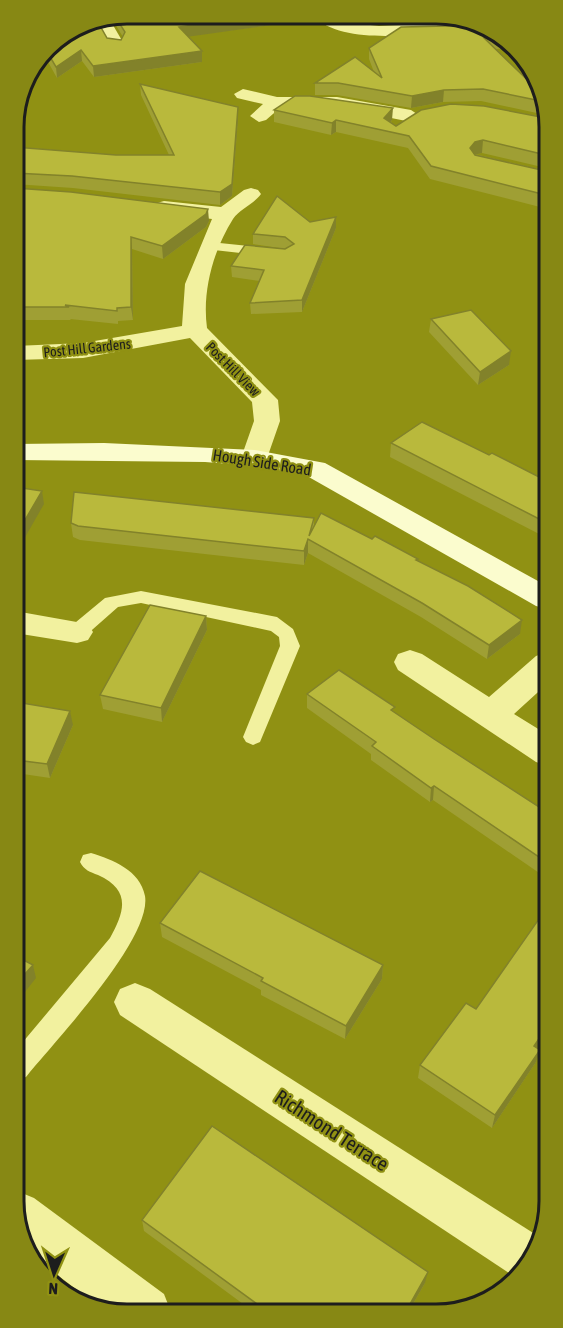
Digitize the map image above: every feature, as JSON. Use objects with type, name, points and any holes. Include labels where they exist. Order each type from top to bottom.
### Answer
[{"type":"main road","name":"Hough Side Road","points":[[24,452],[104,451],[255,458],[315,469],[539,595]]},
{"type":"street","points":[[335,24],[352,29],[377,31],[456,27]]},
{"type":"street","points":[[106,26],[116,44]]},
{"type":"street","points":[[243,94],[277,102],[337,102],[411,116],[432,112]]},
{"type":"street","points":[[259,116],[277,102]]},
{"type":"street","points":[[395,131],[411,116]]},
{"type":"street","name":"Post Hill View","points":[[251,194],[225,214],[193,288],[195,330],[265,400],[267,421],[255,458]]},
{"type":"street","points":[[138,203],[225,214]]},
{"type":"street","name":"Post Hill Gardens","points":[[24,353],[116,348],[195,330]]},
{"type":"street","points":[[24,623],[77,632]]},
{"type":"street","points":[[411,662],[539,747]]},
{"type":"street","points":[[491,715],[539,672]]},
{"type":"street","name":"Richmond Terrace","points":[[135,1002],[524,1254]]},
{"type":"street","points":[[27,1222],[135,1304]]},
{"type":"lane","points":[[210,246],[285,254]]},
{"type":"lane","points":[[77,632],[112,602],[141,597],[270,622],[282,628],[289,636],[290,646],[253,737]]},
{"type":"lane","points":[[24,1059],[118,945],[127,930],[134,908],[132,891],[124,879],[91,862]]},
{"type":"building","points":[[200,24],[179,27],[202,51],[93,66],[81,50],[56,67],[51,58],[70,41],[88,32],[101,28],[107,38],[121,40],[125,32],[120,25]]},
{"type":"building","points":[[448,26],[469,29],[487,38],[484,38],[527,79],[535,100],[483,89],[444,90],[412,96],[338,83],[315,83],[355,57],[382,78],[369,48],[401,27]]},
{"type":"building","points":[[140,84],[238,107],[232,184],[220,192],[72,176],[24,174],[24,148],[116,155],[174,155]]},
{"type":"building","points":[[295,96],[310,96],[393,108],[384,118],[396,126],[421,110],[451,104],[484,106],[538,116],[539,153],[483,140],[475,142],[470,148],[475,155],[539,169],[539,193],[431,166],[409,136],[336,120],[332,123],[274,110]]},
{"type":"building","points":[[24,189],[71,192],[208,209],[206,214],[162,246],[131,237],[131,307],[117,308],[117,311],[65,305],[69,307],[24,307]]},
{"type":"building","points":[[277,196],[310,222],[336,217],[302,300],[250,303],[264,270],[231,266],[245,245],[285,249],[294,244],[285,237],[253,234]]},
{"type":"building","points":[[471,310],[511,351],[480,372],[431,319]]},
{"type":"building","points":[[422,422],[539,477],[539,519],[391,443]]},
{"type":"building","points":[[24,488],[42,491],[24,522]]},
{"type":"building","points":[[74,492],[314,518],[309,536],[321,513],[372,539],[375,536],[468,586],[522,620],[489,645],[422,603],[308,539],[304,551],[78,526],[71,523]]},
{"type":"building","points":[[150,605],[206,616],[161,708],[100,695]]},
{"type":"building","points":[[339,670],[395,707],[391,710],[539,807],[539,857],[434,786],[431,788],[372,746],[376,742],[307,694]]},
{"type":"building","points":[[24,703],[70,711],[47,764],[24,761]]},
{"type":"building","points":[[200,871],[383,965],[346,1026],[261,981],[263,978],[160,923]]},
{"type":"building","points":[[539,919],[539,1039],[534,1046],[539,1051],[495,1115],[420,1065],[466,1003],[476,1009]]},
{"type":"building","points":[[24,960],[33,965],[24,975]]},
{"type":"building","points":[[212,1126],[428,1272],[410,1304],[257,1304],[142,1220]]}]
